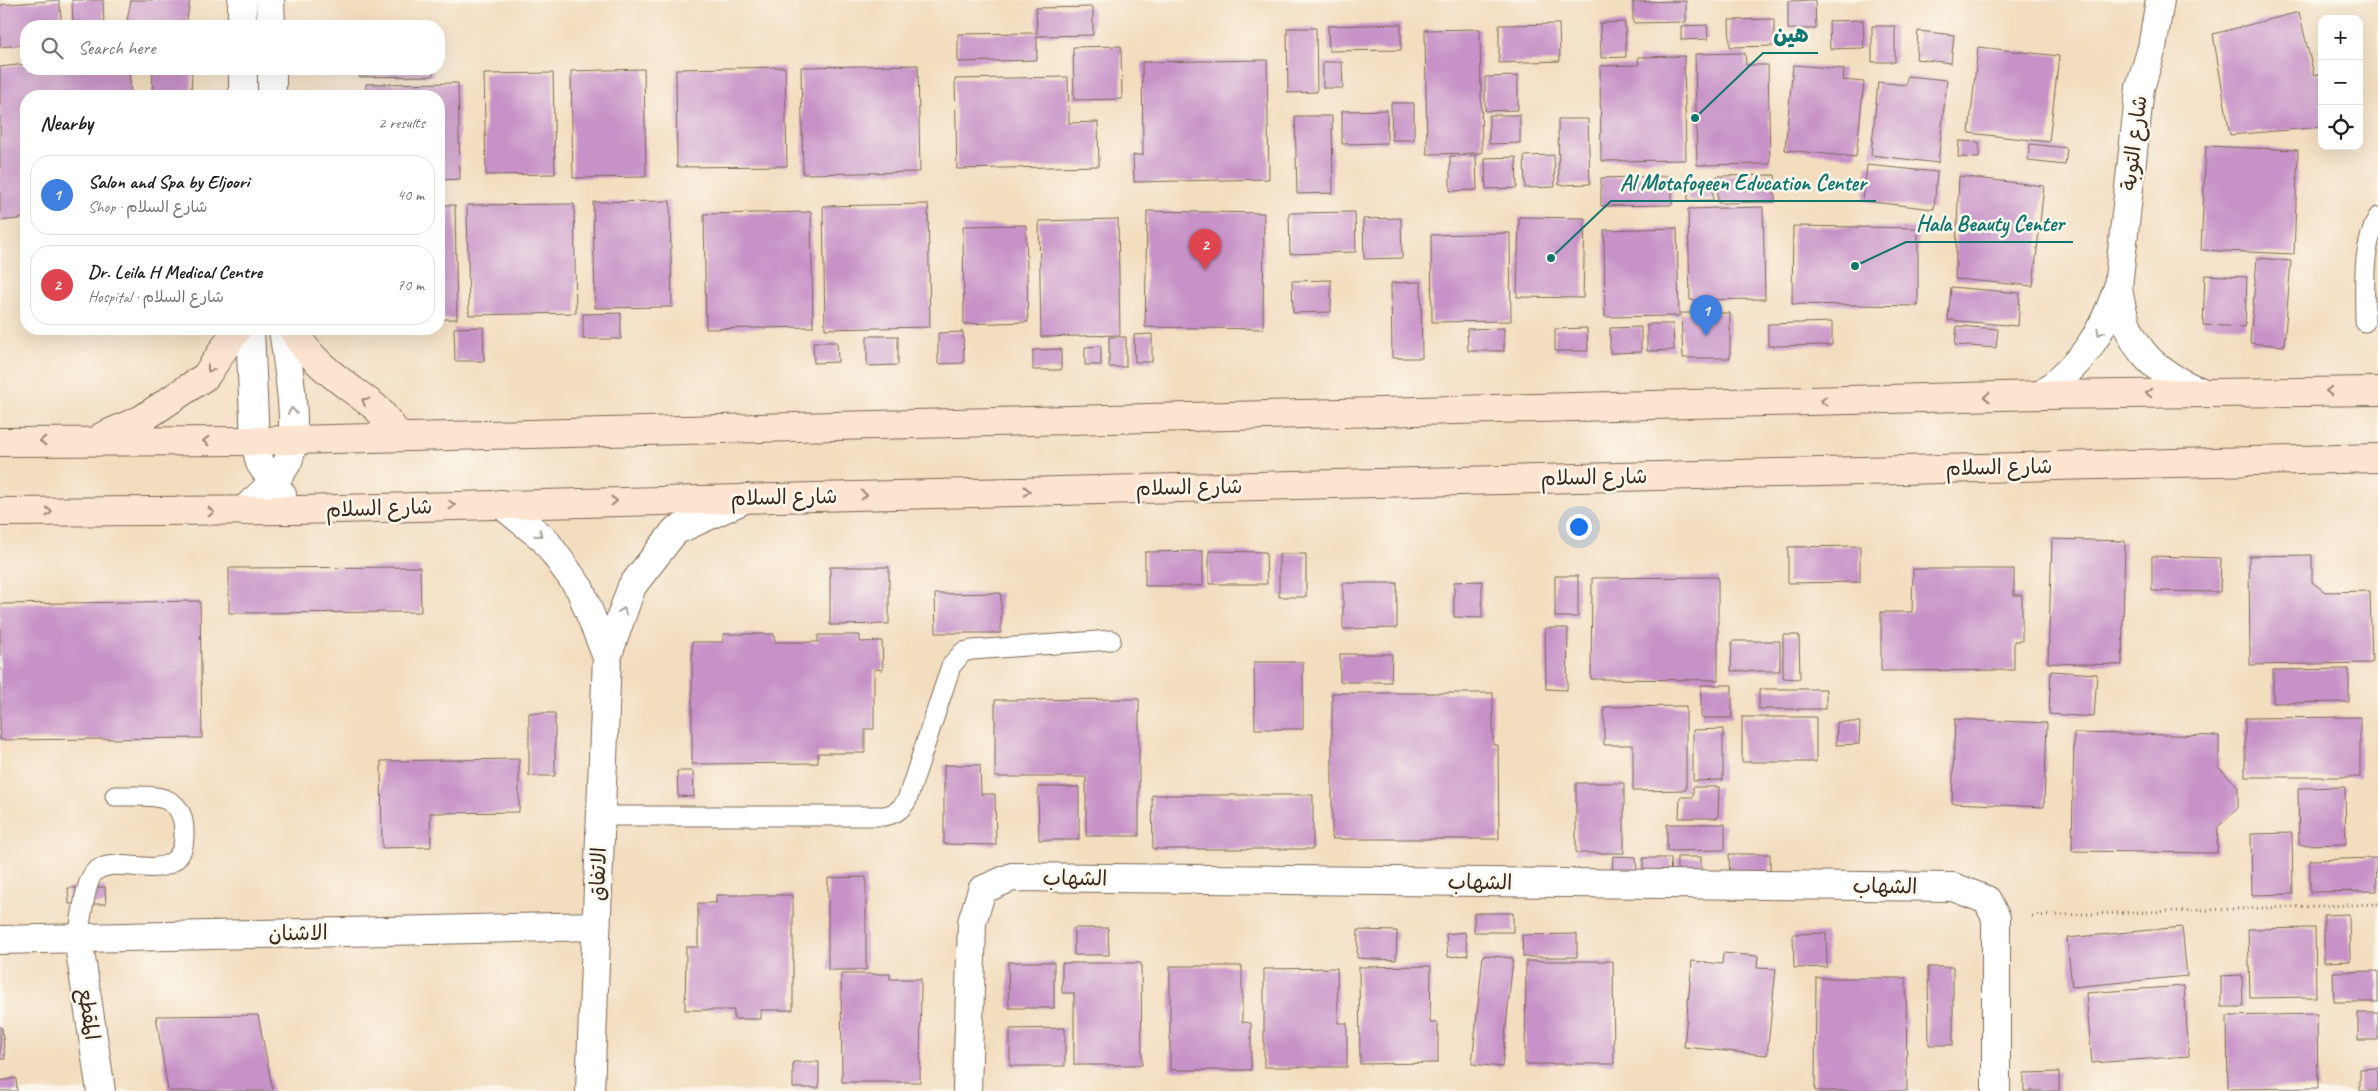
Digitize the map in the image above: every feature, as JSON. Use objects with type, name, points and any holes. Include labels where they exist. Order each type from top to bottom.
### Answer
[{"type":"main road","points":[[92,440],[142,419],[206,376],[233,335]]},
{"type":"main road","points":[[297,335],[311,356],[326,371],[375,407],[399,436]]},
{"type":"main road","points":[[0,442],[92,440],[255,441],[2041,395],[2378,391]]},
{"type":"main road","name":"شارع السلام","points":[[0,512],[298,510],[2378,458]]},
{"type":"street","points":[[242,0],[242,20]]},
{"type":"street","points":[[270,0],[271,20]]},
{"type":"street","name":"شارع التوبة","points":[[2160,0],[2152,48],[2140,88],[2118,288],[2121,312],[2130,335],[2144,356],[2160,372],[2180,384],[2202,392]]},
{"type":"street","points":[[242,75],[243,90]]},
{"type":"street","points":[[272,75],[272,90]]},
{"type":"street","name":"شارع التوبة","points":[[2041,395],[2064,377],[2085,355],[2099,334],[2118,288]]},
{"type":"street","points":[[250,335],[255,441],[260,462],[284,498],[298,510]]},
{"type":"street","points":[[243,511],[274,482],[288,462],[294,439],[285,335]]},
{"type":"street","name":"الاتفاق","points":[[590,1091],[606,657],[632,586],[675,531],[747,498]]},
{"type":"street","name":"الاتفاق","points":[[501,504],[545,540],[580,589],[606,657]]},
{"type":"street","name":"الشهاب","points":[[967,1091],[972,922],[982,890],[1012,877],[1953,887],[1987,900],[1996,918]]},
{"type":"street","points":[[1996,918],[1996,1091]]},
{"type":"street","name":"الاشنان","points":[[0,940],[596,926]]},
{"type":"street","name":"المقطع","points":[[78,938],[100,1091]]},
{"type":"lane","points":[[2365,322],[2365,262],[2369,240],[2378,217]]},
{"type":"lane","points":[[600,816],[884,816],[894,814],[902,808],[907,800],[951,666],[956,658],[972,650],[1111,640]]},
{"type":"lane","points":[[78,938],[88,878],[97,870],[109,866],[160,866],[172,863],[181,854],[183,848],[184,822],[181,810],[173,801],[160,797],[115,796]]},
{"type":"path","points":[[1996,918],[2378,904]]},
{"type":"building","points":[[59,0],[61,20],[20,20],[20,45],[0,47],[0,5]]},
{"type":"building","points":[[72,0],[103,0],[104,20],[73,20]]},
{"type":"building","points":[[131,0],[190,0],[187,20],[127,20]]},
{"type":"building","points":[[1815,0],[1816,29],[1788,29],[1788,1]]},
{"type":"building","points":[[1686,1],[1686,22],[1633,23],[1633,2]]},
{"type":"building","points":[[1093,7],[1093,35],[1037,36],[1037,60],[958,62],[958,34],[1037,33],[1036,8]]},
{"type":"building","points":[[2299,12],[2314,75],[2318,74],[2318,127],[2230,135],[2213,34]]},
{"type":"building","points":[[1774,19],[1774,46],[1730,47],[1729,20]]},
{"type":"building","points":[[1863,20],[1864,48],[1830,49],[1829,21]]},
{"type":"building","points":[[1625,22],[1626,57],[1601,58],[1600,23]]},
{"type":"building","points":[[1401,24],[1401,50],[1329,51],[1328,26]]},
{"type":"building","points":[[1559,24],[1560,61],[1499,63],[1499,25]]},
{"type":"building","points":[[1707,25],[1708,39],[1681,40],[1681,26]]},
{"type":"building","points":[[1872,26],[1895,26],[1895,62],[1872,62]]},
{"type":"building","points":[[1287,28],[1316,28],[1317,92],[1288,93]]},
{"type":"building","points":[[1480,29],[1482,153],[1427,154],[1425,30]]},
{"type":"building","points":[[1918,31],[1954,35],[1951,63],[1916,59]]},
{"type":"building","points":[[1121,46],[1122,99],[1074,100],[1073,47]]},
{"type":"building","points":[[1978,47],[2059,56],[2049,142],[1969,133]]},
{"type":"building","points":[[1745,53],[1746,65],[1768,65],[1770,164],[1697,165],[1695,54]]},
{"type":"building","points":[[1684,56],[1686,160],[1601,161],[1600,66],[1639,65],[1638,57]]},
{"type":"building","points":[[1267,60],[1269,179],[1134,182],[1133,155],[1143,155],[1142,62]]},
{"type":"building","points":[[1323,62],[1342,62],[1343,88],[1323,88]]},
{"type":"building","points":[[20,65],[20,75],[129,75],[131,90],[20,90],[20,219],[0,221],[0,67]]},
{"type":"building","points":[[918,65],[920,172],[803,174],[801,67]]},
{"type":"building","points":[[1793,65],[1844,69],[1843,80],[1864,82],[1856,157],[1785,150]]},
{"type":"building","points":[[785,67],[787,166],[677,167],[676,69]]},
{"type":"building","points":[[644,69],[646,177],[573,178],[571,71]]},
{"type":"building","points":[[553,73],[555,174],[486,175],[484,74]]},
{"type":"building","points":[[153,75],[192,75],[191,90],[152,90]]},
{"type":"building","points":[[359,75],[433,75],[433,76],[359,77]]},
{"type":"building","points":[[1518,76],[1518,110],[1485,111],[1485,77]]},
{"type":"building","points":[[1907,76],[1947,80],[1938,163],[1871,155],[1878,82],[1906,85]]},
{"type":"building","points":[[1068,77],[1069,123],[1098,122],[1099,166],[957,169],[955,79]]},
{"type":"building","points":[[458,83],[460,179],[445,180],[445,90],[366,90],[366,84]]},
{"type":"building","points":[[1391,103],[1414,103],[1414,140],[1392,140]]},
{"type":"building","points":[[1387,110],[1387,143],[1342,144],[1342,111]]},
{"type":"building","points":[[1489,115],[1520,115],[1520,143],[1489,144]]},
{"type":"building","points":[[1295,116],[1332,116],[1333,193],[1297,194]]},
{"type":"building","points":[[1558,119],[1588,119],[1590,184],[1559,185]]},
{"type":"building","points":[[1959,141],[1979,142],[1979,158],[1958,157]]},
{"type":"building","points":[[2030,144],[2067,148],[2065,165],[2028,161]]},
{"type":"building","points":[[2206,146],[2298,150],[2294,254],[2201,250]]},
{"type":"building","points":[[1476,155],[1477,190],[1450,191],[1450,156]]},
{"type":"building","points":[[1554,155],[1555,187],[1525,188],[1524,156]]},
{"type":"building","points":[[1516,157],[1517,188],[1486,189],[1485,158]]},
{"type":"building","points":[[1867,165],[1937,172],[1934,209],[1863,201]]},
{"type":"building","points":[[1775,175],[1775,202],[1718,203],[1717,176]]},
{"type":"building","points":[[1672,176],[1672,205],[1601,206],[1601,178]]},
{"type":"building","points":[[1959,176],[2044,186],[2033,286],[1955,279]]},
{"type":"building","points":[[1688,180],[1713,180],[1713,200],[1688,201]]},
{"type":"building","points":[[670,201],[672,307],[595,308],[593,202]]},
{"type":"building","points":[[574,204],[576,313],[469,315],[467,205]]},
{"type":"building","points":[[928,204],[930,327],[825,329],[823,206]]},
{"type":"building","points":[[445,205],[455,205],[457,319],[445,319]]},
{"type":"building","points":[[1763,207],[1765,299],[1690,300],[1688,209]]},
{"type":"building","points":[[1147,211],[1264,213],[1263,329],[1145,327]]},
{"type":"building","points":[[811,212],[813,327],[706,329],[704,214]]},
{"type":"building","points":[[1355,212],[1356,252],[1290,254],[1289,213]]},
{"type":"building","points":[[1519,217],[1585,218],[1583,298],[1517,297]]},
{"type":"building","points":[[1401,218],[1402,258],[1364,259],[1363,219]]},
{"type":"building","points":[[1118,219],[1120,335],[1041,337],[1039,221]]},
{"type":"building","points":[[1026,225],[1028,322],[964,324],[963,226]]},
{"type":"building","points":[[1793,226],[1918,228],[1918,306],[1792,304]]},
{"type":"building","points":[[1677,228],[1679,316],[1605,317],[1604,230]]},
{"type":"building","points":[[1510,233],[1511,321],[1432,322],[1431,235]]},
{"type":"building","points":[[2257,258],[2291,261],[2284,346],[2250,343]]},
{"type":"building","points":[[2205,275],[2247,277],[2245,327],[2203,325]]},
{"type":"building","points":[[1331,280],[1331,312],[1293,313],[1292,281]]},
{"type":"building","points":[[1421,282],[1422,358],[1392,358],[1391,283]]},
{"type":"building","points":[[1951,287],[2020,293],[2018,326],[1948,320]]},
{"type":"building","points":[[621,313],[621,339],[583,339],[583,314]]},
{"type":"building","points":[[1681,313],[1730,313],[1730,358],[1683,358]]},
{"type":"building","points":[[1832,322],[1832,345],[1768,346],[1768,324]]},
{"type":"building","points":[[1647,324],[1673,324],[1674,350],[1647,351]]},
{"type":"building","points":[[1957,326],[1998,329],[1996,348],[1955,345]]},
{"type":"building","points":[[483,327],[484,361],[455,361],[454,328]]},
{"type":"building","points":[[1641,327],[1641,352],[1610,353],[1610,328]]},
{"type":"building","points":[[1504,328],[1504,351],[1468,351],[1467,329]]},
{"type":"building","points":[[1587,328],[1588,351],[1555,351],[1555,329]]},
{"type":"building","points":[[963,332],[964,363],[938,364],[938,333]]},
{"type":"building","points":[[1152,334],[1152,362],[1135,362],[1134,335]]},
{"type":"building","points":[[867,336],[898,336],[898,365],[867,366]]},
{"type":"building","points":[[1109,337],[1126,337],[1126,367],[1109,367]]},
{"type":"building","points":[[813,342],[837,342],[838,362],[814,363]]},
{"type":"building","points":[[1101,346],[1101,365],[1085,365],[1085,347]]},
{"type":"building","points":[[1061,349],[1061,370],[1033,370],[1033,350]]},
{"type":"building","points":[[2052,539],[2125,541],[2122,665],[2048,663]]},
{"type":"building","points":[[1860,546],[1860,582],[1788,583],[1788,547]]},
{"type":"building","points":[[1203,551],[1203,586],[1145,586],[1145,552]]},
{"type":"building","points":[[1209,551],[1266,552],[1267,584],[1209,584]]},
{"type":"building","points":[[1279,554],[1306,554],[1306,597],[1279,597]]},
{"type":"building","points":[[2312,555],[2312,582],[2325,592],[2370,591],[2372,663],[2250,665],[2249,556]]},
{"type":"building","points":[[2152,556],[2221,558],[2220,592],[2152,591]]},
{"type":"building","points":[[420,567],[421,612],[229,613],[229,568]]},
{"type":"building","points":[[830,567],[889,567],[889,624],[830,625]]},
{"type":"building","points":[[1913,569],[2014,569],[2014,595],[2022,595],[2022,641],[2014,641],[2014,670],[1881,671],[1881,612],[1912,612]]},
{"type":"building","points":[[1555,576],[1578,576],[1578,617],[1555,617]]},
{"type":"building","points":[[1718,577],[1718,680],[1591,679],[1592,578]]},
{"type":"building","points":[[1482,581],[1482,618],[1454,617],[1454,582]]},
{"type":"building","points":[[1343,583],[1397,583],[1397,628],[1343,629]]},
{"type":"building","points":[[1001,593],[1001,633],[936,633],[935,594]]},
{"type":"building","points":[[200,601],[202,738],[0,740],[0,604]]},
{"type":"building","points":[[1545,628],[1568,628],[1567,690],[1546,689]]},
{"type":"building","points":[[723,634],[774,634],[775,642],[818,642],[818,635],[860,635],[860,642],[882,641],[883,670],[874,669],[874,729],[865,729],[865,753],[818,753],[818,763],[692,764],[692,642],[723,642]]},
{"type":"building","points":[[1783,635],[1799,635],[1800,679],[1783,678]]},
{"type":"building","points":[[1732,641],[1780,641],[1780,671],[1731,671]]},
{"type":"building","points":[[1340,654],[1392,654],[1391,682],[1340,682]]},
{"type":"building","points":[[1254,662],[1303,662],[1303,729],[1255,729]]},
{"type":"building","points":[[2349,669],[2349,702],[2273,703],[2273,670]]},
{"type":"building","points":[[2051,671],[2097,674],[2094,717],[2049,714]]},
{"type":"building","points":[[1701,685],[1732,685],[1732,718],[1701,718]]},
{"type":"building","points":[[1759,689],[1826,689],[1826,709],[1759,709]]},
{"type":"building","points":[[1332,693],[1493,693],[1493,745],[1498,745],[1499,839],[1332,839]]},
{"type":"building","points":[[1139,699],[1139,836],[1086,836],[1086,777],[995,777],[995,700]]},
{"type":"building","points":[[1686,706],[1686,790],[1633,791],[1633,745],[1604,745],[1604,707]]},
{"type":"building","points":[[529,713],[555,713],[555,776],[529,776]]},
{"type":"building","points":[[1742,717],[1816,717],[1816,762],[1742,762]]},
{"type":"building","points":[[2360,717],[2360,777],[2245,777],[2245,718]]},
{"type":"building","points":[[1955,719],[2047,723],[2044,807],[1952,803]]},
{"type":"building","points":[[1837,722],[1860,722],[1859,744],[1836,745]]},
{"type":"building","points":[[1723,729],[1723,780],[1693,781],[1693,730]]},
{"type":"building","points":[[2074,733],[2219,736],[2219,768],[2238,786],[2238,808],[2218,827],[2217,853],[2072,851]]},
{"type":"building","points":[[519,759],[519,812],[430,813],[431,847],[382,848],[381,761]]},
{"type":"building","points":[[944,765],[980,765],[981,794],[995,794],[996,845],[944,844]]},
{"type":"building","points":[[677,771],[693,771],[694,797],[678,796]]},
{"type":"building","points":[[1576,783],[1624,783],[1624,853],[1576,853]]},
{"type":"building","points":[[1038,787],[1079,787],[1079,840],[1039,840]]},
{"type":"building","points":[[1693,787],[1719,787],[1718,818],[1679,818],[1680,797],[1693,797]]},
{"type":"building","points":[[2345,787],[2346,844],[2299,845],[2298,788]]},
{"type":"building","points":[[1152,795],[1313,795],[1313,849],[1153,849]]},
{"type":"building","points":[[1667,824],[1725,824],[1725,850],[1667,851]]},
{"type":"building","points":[[2292,833],[2293,894],[2252,895],[2251,834]]},
{"type":"building","points":[[1729,854],[1770,854],[1770,875],[1730,875]]},
{"type":"building","points":[[1613,856],[1636,857],[1637,873],[1612,872]]},
{"type":"building","points":[[1677,857],[1701,857],[1701,874],[1677,874]]},
{"type":"building","points":[[1643,858],[1671,858],[1670,876],[1643,876]]},
{"type":"building","points":[[2376,858],[2377,891],[2310,892],[2310,860]]},
{"type":"building","points":[[866,877],[866,970],[828,970],[828,878]]},
{"type":"building","points":[[105,887],[106,904],[69,904],[68,888]]},
{"type":"building","points":[[716,895],[793,895],[793,1010],[761,1010],[761,1019],[734,1019],[734,1010],[685,1010],[686,947],[698,947],[698,903],[716,903]]},
{"type":"building","points":[[1474,913],[1513,913],[1513,932],[1474,932]]},
{"type":"building","points":[[2349,914],[2350,961],[2324,962],[2324,915]]},
{"type":"building","points":[[2182,927],[2187,976],[2072,987],[2067,938]]},
{"type":"building","points":[[1074,928],[1108,928],[1109,955],[1074,955]]},
{"type":"building","points":[[2315,928],[2316,997],[2250,998],[2248,929]]},
{"type":"building","points":[[1358,930],[1397,931],[1396,960],[1357,958]]},
{"type":"building","points":[[1465,932],[1468,955],[1448,957],[1446,934]]},
{"type":"building","points":[[1826,933],[1827,967],[1794,968],[1793,934]]},
{"type":"building","points":[[1577,934],[1577,957],[1523,957],[1522,935]]},
{"type":"building","points":[[1723,953],[1758,956],[1757,968],[1776,969],[1767,1055],[1684,1047],[1692,961],[1722,964]]},
{"type":"building","points":[[1483,955],[1513,958],[1502,1067],[1472,1064]]},
{"type":"building","points":[[1526,961],[1613,961],[1614,1064],[1525,1064]]},
{"type":"building","points":[[1008,962],[1054,962],[1054,1008],[1009,1008]]},
{"type":"building","points":[[1062,963],[1141,963],[1142,1065],[1074,1065],[1074,993],[1062,993]]},
{"type":"building","points":[[1170,966],[1242,966],[1242,1022],[1251,1023],[1251,1070],[1170,1070]]},
{"type":"building","points":[[1431,966],[1430,1023],[1438,1023],[1438,1063],[1360,1064],[1359,967]]},
{"type":"building","points":[[1928,967],[1953,967],[1953,1045],[1929,1045]]},
{"type":"building","points":[[1337,968],[1338,1023],[1347,1023],[1347,1067],[1264,1067],[1264,969]]},
{"type":"building","points":[[2378,971],[2378,1002],[2334,1002],[2333,972]]},
{"type":"building","points":[[841,974],[890,974],[890,979],[921,979],[920,1082],[842,1082]]},
{"type":"building","points":[[2242,975],[2243,1007],[2221,1007],[2221,976]]},
{"type":"building","points":[[1816,978],[1906,978],[1907,1091],[1815,1091]]},
{"type":"building","points":[[2184,986],[2189,1056],[2092,1063],[2086,993]]},
{"type":"building","points":[[2358,1013],[2378,1013],[2378,1040],[2358,1040]]},
{"type":"building","points":[[2317,1014],[2318,1088],[2228,1089],[2227,1016]]},
{"type":"building","points":[[258,1015],[273,1091],[168,1091],[156,1016]]},
{"type":"building","points":[[0,1026],[2,1028],[5,1059],[0,1059]]},
{"type":"building","points":[[1065,1028],[1065,1066],[1010,1066],[1010,1029]]},
{"type":"building","points":[[793,1062],[819,1062],[819,1088],[793,1088]]},
{"type":"building","points":[[2378,1068],[2378,1091],[2360,1091],[2360,1069]]},
{"type":"building","points":[[2059,1072],[2059,1091],[2024,1091],[2024,1073]]},
{"type":"building","points":[[16,1078],[17,1091],[0,1091],[0,1081]]},
{"type":"place","name":"هين","points":[[1695,118]]},
{"type":"place","name":"Al Motafoqeen Education Center","points":[[1551,258]]},
{"type":"place","name":"Hala Beauty Center","points":[[1855,266]]},
{"type":"place","name":"Dr. Leila H Medical Centre","points":[[1205,270]]},
{"type":"place","name":"Salon and Spa by Eljoori","points":[[1706,336]]}]
